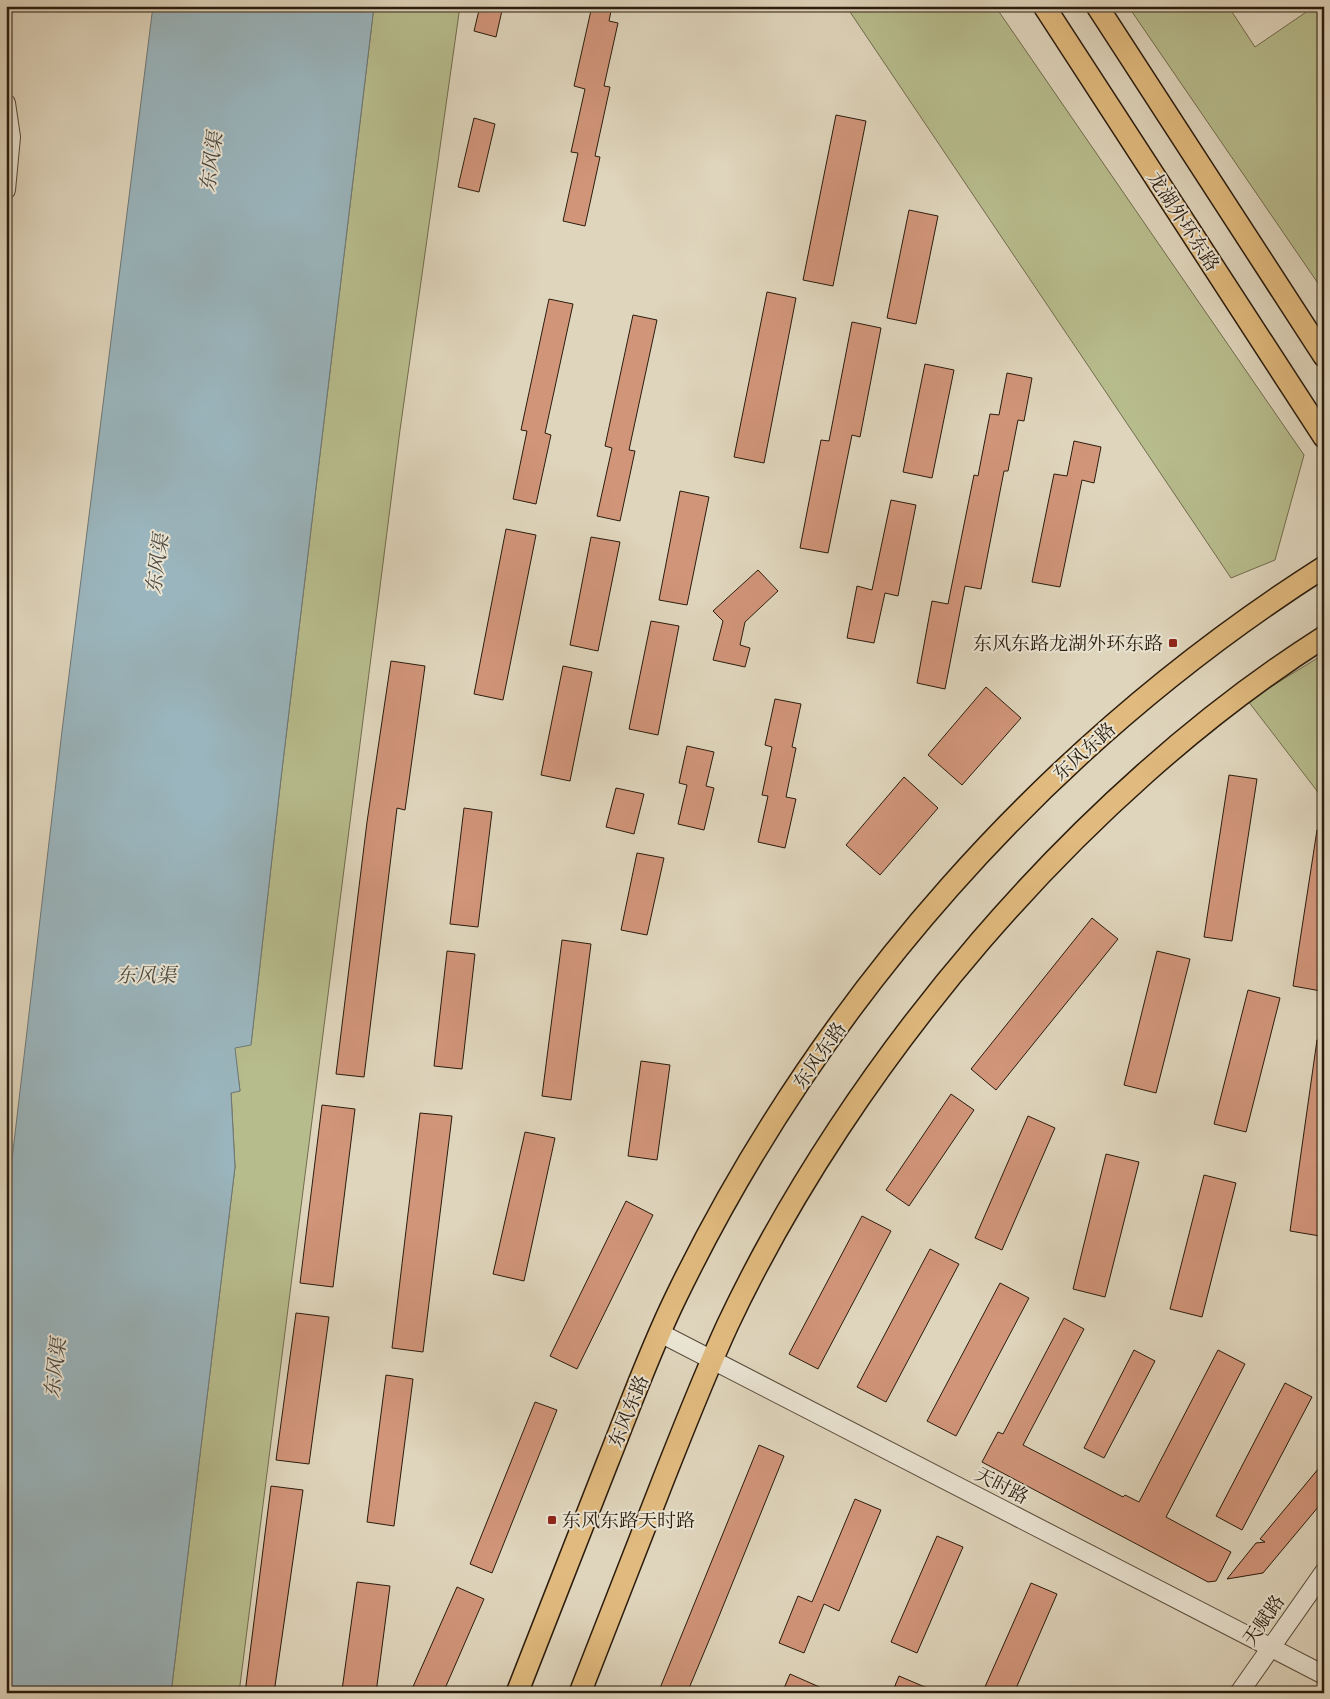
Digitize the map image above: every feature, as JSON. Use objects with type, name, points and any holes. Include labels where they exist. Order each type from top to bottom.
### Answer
[{"type":"main road","name":"龙湖外环东路","points":[[1044,6],[1324,437]]},
{"type":"main road","points":[[1097,6],[1324,356]]},
{"type":"main road","name":"东风东路","points":[[517,1693],[660,1334],[716,1219],[791,1096],[879,970],[930,908],[1028,802],[1140,701],[1244,619],[1324,567]]},
{"type":"main road","points":[[580,1693],[728,1324],[768,1247],[810,1176],[884,1064],[974,948],[1069,846],[1131,787],[1233,701],[1324,636]]},
{"type":"street","points":[[6,103],[11,137],[6,190]]},
{"type":"street","name":"天时路","points":[[660,1334],[1324,1674]]},
{"type":"street","name":"天赋路","points":[[1239,1693],[1324,1572]]},
{"type":"green space","points":[[374,6],[460,6],[400,430],[239,1693],[171,1693],[235,1167],[231,1092],[240,1091],[234,1047],[251,1044],[281,778]]},
{"type":"green space","points":[[846,6],[995,6],[1304,455],[1275,560],[1231,578]]},
{"type":"green space","points":[[1128,6],[1228,6],[1255,47],[1315,6],[1324,6],[1324,292]]},
{"type":"green space","points":[[1324,654],[1324,800],[1248,701]]},
{"type":"water","name":"东风渠","points":[[153,6],[374,6],[281,778],[251,1045],[235,1048],[240,1091],[231,1093],[235,1167],[171,1693],[6,1693],[6,1211],[62,731]]},
{"type":"building","points":[[480,6],[503,6],[496,37],[474,31]]},
{"type":"building","points":[[592,6],[612,6],[609,21],[618,23],[604,86],[610,87],[595,156],[600,157],[585,226],[563,221],[578,153],[571,152],[585,89],[574,86]]},
{"type":"building","points":[[836,115],[866,121],[833,286],[803,280]]},
{"type":"building","points":[[474,118],[495,124],[479,192],[458,187]]},
{"type":"building","points":[[909,210],[938,216],[916,324],[887,318]]},
{"type":"building","points":[[767,292],[796,298],[764,463],[734,457]]},
{"type":"building","points":[[549,299],[573,304],[545,433],[551,435],[536,504],[513,499],[527,431],[521,430]]},
{"type":"building","points":[[633,315],[657,320],[629,450],[635,451],[620,521],[597,516],[612,448],[605,446]]},
{"type":"building","points":[[852,322],[881,328],[860,437],[852,435],[828,553],[800,548],[821,440],[829,441]]},
{"type":"building","points":[[925,364],[954,370],[932,478],[903,472]]},
{"type":"building","points":[[1007,373],[1032,378],[1024,421],[1018,420],[1008,471],[1004,471],[981,589],[965,586],[945,689],[917,683],[932,601],[948,604],[974,475],[978,476],[990,414],[999,415]]},
{"type":"building","points":[[1074,441],[1101,447],[1094,483],[1082,480],[1060,587],[1032,582],[1054,474],[1067,476]]},
{"type":"building","points":[[680,491],[709,497],[687,605],[659,600]]},
{"type":"building","points":[[891,500],[916,505],[898,596],[885,593],[874,643],[847,638],[857,586],[872,590]]},
{"type":"building","points":[[506,529],[536,535],[503,700],[474,694]]},
{"type":"building","points":[[591,537],[620,542],[598,651],[570,645]]},
{"type":"building","points":[[758,570],[778,591],[745,622],[740,645],[750,648],[745,667],[713,660],[723,621],[713,611]]},
{"type":"building","points":[[651,621],[679,626],[658,735],[629,729]]},
{"type":"building","points":[[391,661],[425,666],[405,810],[397,808],[364,1077],[336,1074],[367,822]]},
{"type":"building","points":[[563,666],[592,672],[570,781],[541,775]]},
{"type":"building","points":[[986,687],[1021,718],[962,785],[928,755]]},
{"type":"building","points":[[775,699],[801,704],[792,747],[796,748],[786,797],[796,799],[785,848],[758,842],[768,796],[762,795],[772,747],[765,745]]},
{"type":"building","points":[[687,746],[714,752],[706,786],[714,788],[704,830],[678,824],[687,785],[679,783]]},
{"type":"building","points":[[1229,775],[1257,779],[1232,941],[1204,937]]},
{"type":"building","points":[[904,777],[938,808],[880,875],[846,845]]},
{"type":"building","points":[[616,788],[644,794],[634,834],[606,827]]},
{"type":"building","points":[[464,808],[492,812],[478,927],[450,924]]},
{"type":"building","points":[[1317,830],[1324,831],[1324,971],[1321,991],[1293,986]]},
{"type":"building","points":[[637,853],[664,858],[647,935],[621,930]]},
{"type":"building","points":[[1092,918],[1118,939],[996,1090],[971,1069]]},
{"type":"building","points":[[562,940],[591,944],[571,1100],[542,1096]]},
{"type":"building","points":[[447,951],[475,954],[462,1069],[434,1066]]},
{"type":"building","points":[[1157,951],[1190,959],[1156,1093],[1124,1085]]},
{"type":"building","points":[[1248,990],[1280,998],[1246,1132],[1214,1124]]},
{"type":"building","points":[[1317,1040],[1324,1040],[1324,1210],[1320,1236],[1290,1231]]},
{"type":"building","points":[[641,1061],[670,1065],[657,1160],[628,1156]]},
{"type":"building","points":[[951,1094],[974,1110],[909,1206],[886,1190]]},
{"type":"building","points":[[322,1105],[355,1109],[333,1287],[300,1283]]},
{"type":"building","points":[[420,1113],[452,1116],[423,1352],[392,1348]]},
{"type":"building","points":[[1028,1116],[1055,1128],[1002,1250],[975,1238]]},
{"type":"building","points":[[525,1132],[555,1138],[524,1281],[493,1274]]},
{"type":"building","points":[[1106,1154],[1139,1162],[1105,1297],[1073,1289]]},
{"type":"building","points":[[1204,1175],[1236,1183],[1202,1317],[1170,1309]]},
{"type":"building","points":[[626,1201],[653,1215],[577,1369],[550,1356]]},
{"type":"building","points":[[862,1216],[891,1231],[818,1369],[789,1354]]},
{"type":"building","points":[[930,1249],[959,1264],[886,1402],[857,1387]]},
{"type":"building","points":[[1000,1283],[1029,1298],[956,1436],[927,1421]]},
{"type":"building","points":[[296,1313],[329,1317],[309,1464],[276,1460]]},
{"type":"building","points":[[1064,1318],[1084,1329],[1023,1445],[1123,1497],[1125,1495],[1139,1502],[1218,1350],[1245,1364],[1166,1517],[1231,1552],[1216,1581],[1208,1582],[982,1462],[998,1432],[1003,1434]]},
{"type":"building","points":[[1134,1350],[1155,1361],[1104,1458],[1084,1448]]},
{"type":"building","points":[[386,1375],[413,1379],[394,1526],[367,1522]]},
{"type":"building","points":[[1285,1383],[1312,1397],[1242,1530],[1216,1516]]},
{"type":"building","points":[[535,1402],[557,1410],[492,1573],[470,1564]]},
{"type":"building","points":[[759,1445],[784,1456],[713,1631],[687,1693],[658,1693]]},
{"type":"building","points":[[1324,1462],[1324,1500],[1263,1573],[1227,1579],[1256,1543],[1265,1542],[1260,1539]]},
{"type":"building","points":[[271,1486],[303,1490],[274,1693],[245,1693]]},
{"type":"building","points":[[855,1499],[881,1510],[839,1611],[824,1604],[804,1653],[779,1643],[798,1596],[812,1602]]},
{"type":"building","points":[[937,1536],[963,1547],[917,1653],[891,1642]]},
{"type":"building","points":[[357,1582],[390,1586],[376,1693],[342,1690]]},
{"type":"building","points":[[1031,1583],[1057,1594],[1014,1693],[993,1693],[984,1689]]},
{"type":"building","points":[[457,1587],[484,1599],[443,1693],[421,1693],[412,1689]]},
{"type":"building","points":[[790,1674],[833,1693],[782,1693]]},
{"type":"building","points":[[899,1676],[939,1693],[892,1693]]},
{"type":"place","name":"东风东路龙湖外环东路","points":[[1173,643]]},
{"type":"place","name":"东风东路天时路","points":[[552,1520]]}]
